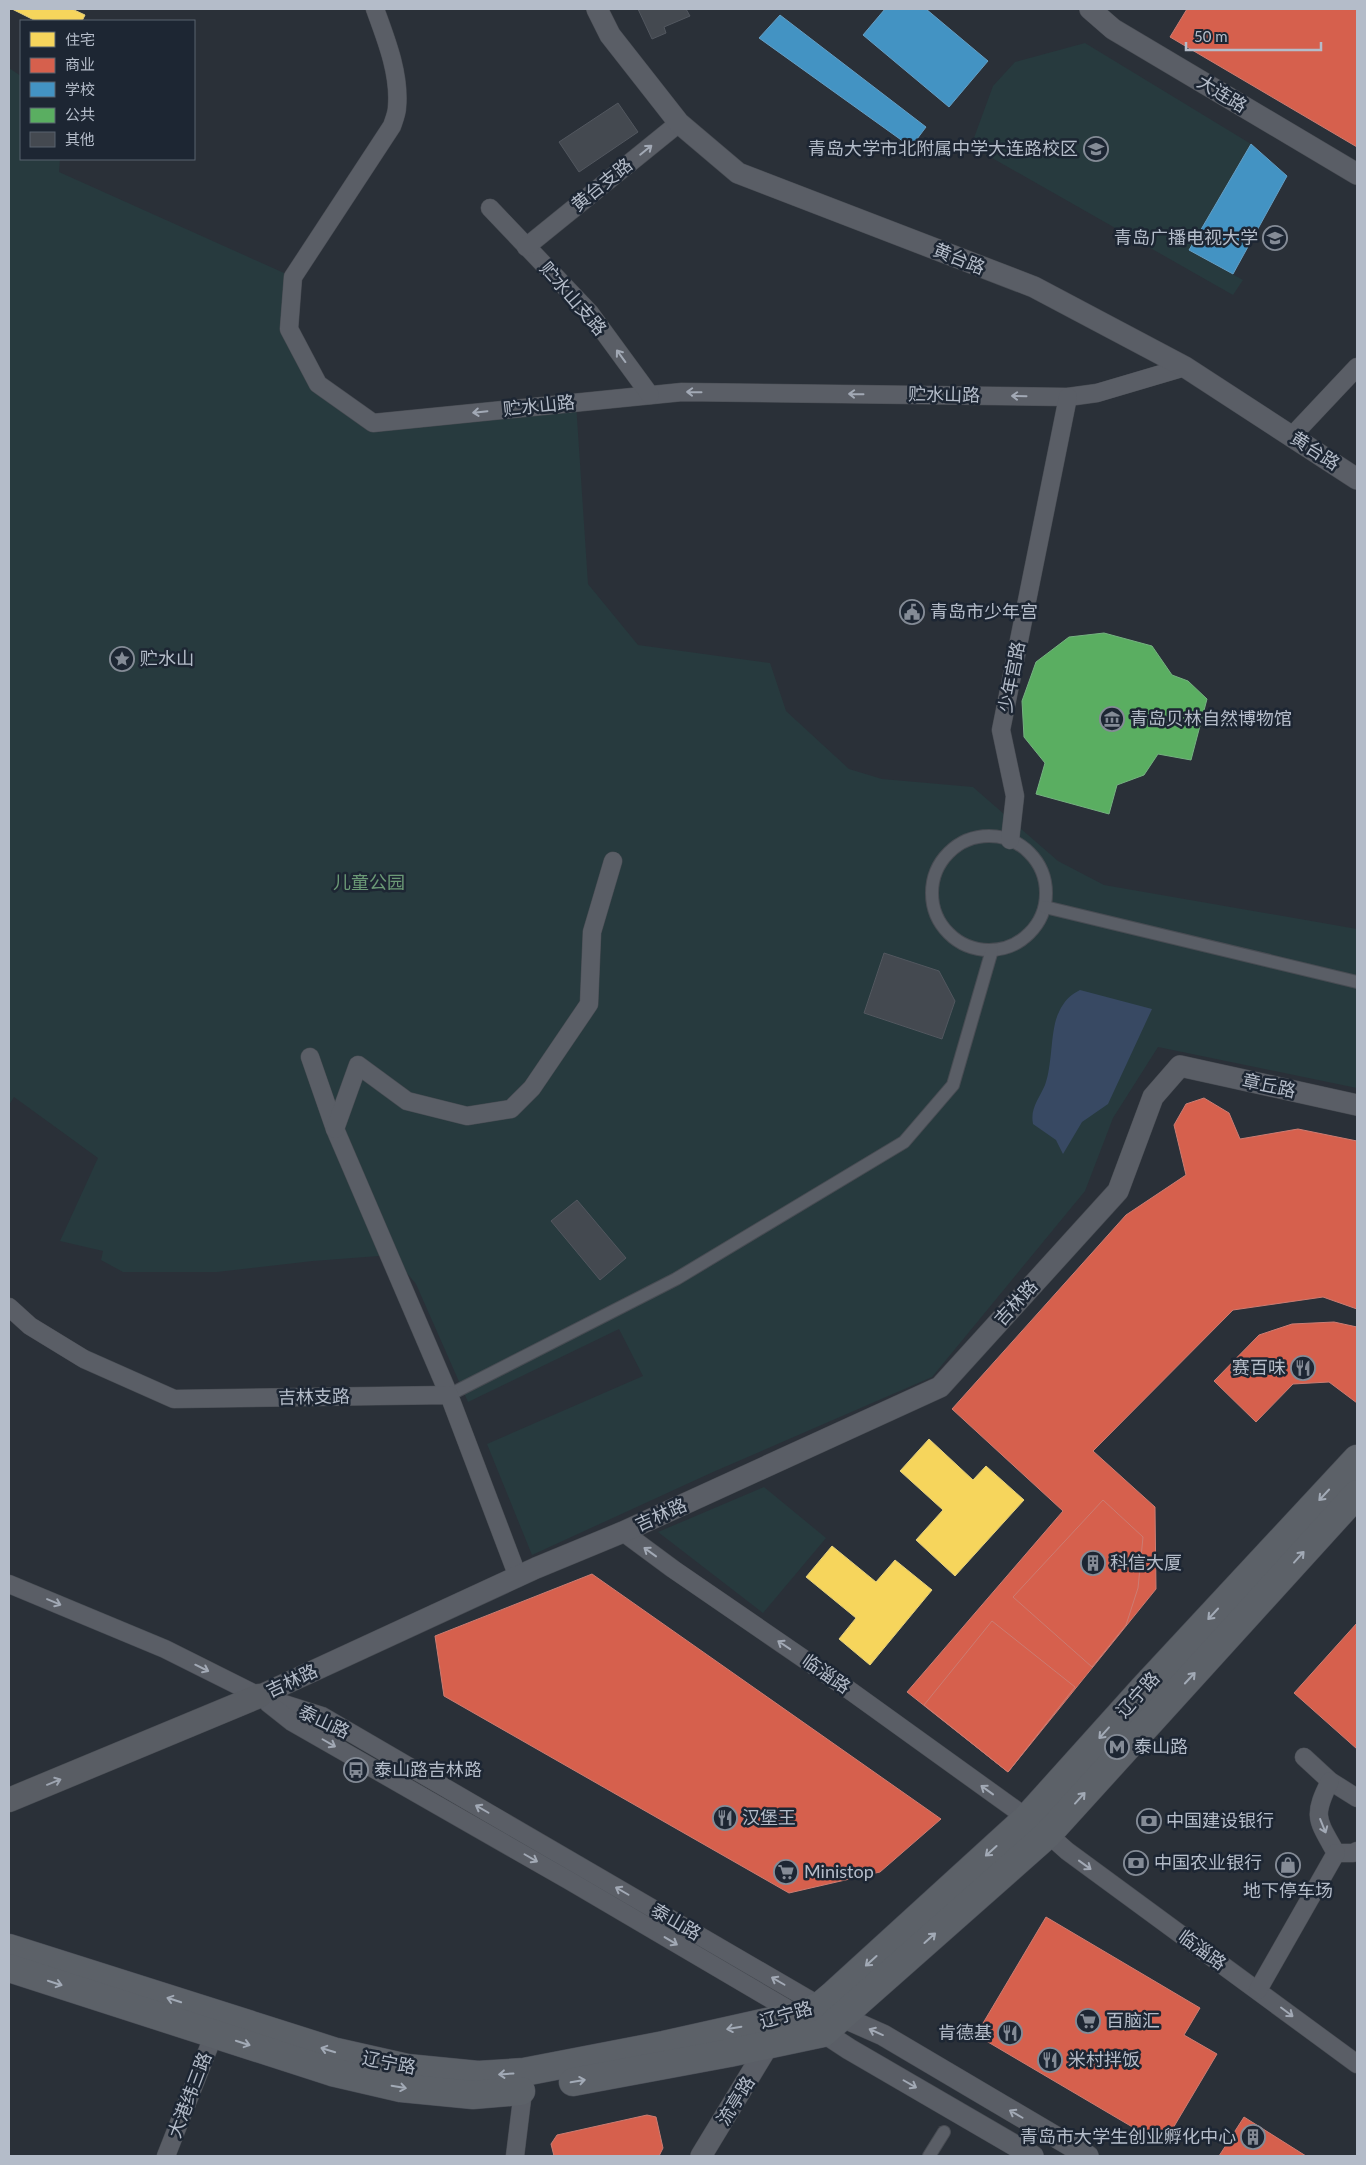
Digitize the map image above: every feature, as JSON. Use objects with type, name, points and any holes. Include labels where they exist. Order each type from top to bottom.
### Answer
[{"type":"main road","name":"辽宁路","points":[[1037,1826],[1144,1688],[1357,1459]]},
{"type":"main road","name":"辽宁路","points":[[9,1968],[332,2072],[401,2088],[473,2095],[523,2091],[769,2044],[821,2018],[1037,1826],[1357,1494]]},
{"type":"main road","name":"吉林路","points":[[9,1800],[259,1696]]},
{"type":"main road","name":"辽宁路","points":[[9,1948],[336,2052],[407,2068],[478,2075],[524,2072],[664,2045],[821,2018]]},
{"type":"street","name":"贮水山路","points":[[376,9],[388,46],[395,77],[397,108],[392,126],[293,277],[289,330],[318,384],[373,423],[682,392],[1068,397],[1097,393],[1185,367]]},
{"type":"street","name":"黄台路","points":[[597,9],[610,35],[679,123],[738,173],[1034,288],[1185,367],[1357,479]]},
{"type":"street","name":"大连路","points":[[1090,9],[1113,29],[1357,174]]},
{"type":"street","name":"黄台支路","points":[[526,247],[679,123]]},
{"type":"street","name":"贮水山支路","points":[[490,208],[590,314],[650,396]]},
{"type":"street","points":[[1292,436],[1357,367]]},
{"type":"street","name":"少年宫路","points":[[1010,840],[1015,796],[1001,730],[1068,397]]},
{"type":"street","points":[[992,836],[1010,840],[1024,848],[1040,867],[1046,891],[1045,907],[1038,924],[1026,938],[1010,947],[992,950],[973,949],[957,941],[943,928],[935,912],[932,894],[934,876],[943,859],[956,846],[973,838],[992,836]]},
{"type":"street","points":[[335,1129],[358,1065],[407,1101],[467,1116],[511,1109],[532,1088],[589,1004],[592,932],[613,861]]},
{"type":"street","points":[[1045,907],[1357,982]]},
{"type":"street","points":[[449,1395],[676,1279],[904,1142],[953,1085],[992,950]]},
{"type":"street","points":[[310,1057],[335,1129],[449,1395],[518,1577]]},
{"type":"street","name":"章丘路","points":[[1180,1066],[1357,1105]]},
{"type":"street","name":"吉林路","points":[[259,1696],[518,1577],[623,1532],[940,1388],[1118,1192],[1153,1098],[1180,1066]]},
{"type":"street","name":"吉林支路","points":[[9,1307],[30,1326],[84,1359],[174,1399],[449,1395]]},
{"type":"street","name":"临淄路","points":[[623,1532],[672,1569],[852,1692],[1037,1826],[1068,1852],[1357,2064]]},
{"type":"street","name":"泰山路","points":[[9,1584],[165,1649],[259,1696],[322,1716],[821,2018],[1033,2156]]},
{"type":"street","points":[[1304,1757],[1330,1780],[1357,1798]]},
{"type":"street","points":[[1330,1780],[1319,1803],[1319,1823],[1336,1853]]},
{"type":"street","points":[[1336,1853],[1353,1853],[1357,1851]]},
{"type":"street","points":[[1258,1990],[1336,1853]]},
{"type":"street","name":"泰山路","points":[[821,2018],[882,2035],[1088,2156]]},
{"type":"street","name":"大港纬三路","points":[[166,2156],[214,2034]]},
{"type":"street","name":"流亭路","points":[[701,2156],[769,2044]]},
{"type":"street","points":[[515,2156],[523,2091]]},
{"type":"street","points":[[929,2156],[944,2132]]},
{"type":"green space","points":[[1085,43],[1251,144],[1189,250],[1243,280],[1233,295],[971,146],[993,86],[1015,62]]},
{"type":"green space","name":"儿童公园","points":[[9,68],[20,75],[20,160],[60,160],[59,172],[293,277],[289,329],[318,384],[373,423],[576,403],[588,584],[638,645],[770,663],[786,711],[849,769],[882,779],[973,787],[1058,861],[1104,885],[1357,929],[1357,1088],[1158,1047],[1113,1118],[1085,1191],[932,1377],[713,1472],[532,1555],[487,1444],[643,1376],[619,1329],[468,1402],[416,1284],[392,1255],[313,1261],[217,1272],[123,1272],[101,1260],[103,1251],[60,1241],[98,1158],[14,1097],[9,1105]]},
{"type":"green space","points":[[764,1487],[826,1538],[763,1613],[658,1532]]},
{"type":"water","points":[[1080,990],[1152,1009],[1108,1104],[1082,1122],[1063,1154],[1056,1140],[1033,1124],[1032,1118],[1048,1077],[1056,1019],[1065,1002],[1070,996]]},
{"type":"building: 住宅","points":[[12,9],[72,9],[85,15],[82,20],[34,20]]},
{"type":"building: 住宅","points":[[1334,1157],[1357,1160],[1357,1279],[1318,1274]]},
{"type":"building: 住宅","points":[[1268,1162],[1294,1271],[1242,1283],[1216,1174]]},
{"type":"building: 住宅","points":[[1156,1212],[1227,1286],[1191,1321],[1120,1247]]},
{"type":"building: 住宅","points":[[1094,1274],[1166,1343],[1131,1378],[1060,1309]]},
{"type":"building: 住宅","points":[[1029,1338],[1101,1402],[1068,1438],[997,1374]]},
{"type":"building: 住宅","points":[[929,1439],[973,1480],[986,1466],[1024,1500],[955,1576],[916,1540],[943,1510],[900,1471]]},
{"type":"building: 住宅","points":[[832,1546],[876,1582],[895,1560],[932,1590],[870,1665],[839,1639],[856,1618],[806,1577]]},
{"type":"building: 商业","points":[[1187,9],[1357,9],[1357,147],[1170,37]]},
{"type":"building: 商业","points":[[1204,1098],[1229,1113],[1240,1139],[1298,1129],[1357,1141],[1357,1309],[1323,1297],[1233,1310],[1093,1451],[1155,1507],[1156,1589],[1008,1772],[907,1692],[1063,1511],[952,1409],[1126,1215],[1186,1175],[1174,1125],[1186,1104]]},
{"type":"building: 商业","points":[[1334,1322],[1357,1327],[1357,1403],[1329,1382],[1293,1384],[1256,1422],[1214,1381],[1259,1335],[1292,1324]]},
{"type":"building: 商业","name":"科信大厦","points":[[1103,1500],[1143,1537],[1138,1588],[1126,1625],[1092,1667],[1013,1597]]},
{"type":"building: 商业","points":[[592,1574],[941,1819],[880,1872],[789,1893],[444,1696],[435,1636]]},
{"type":"building: 商业","points":[[992,1621],[1075,1687],[1008,1772],[924,1705]]},
{"type":"building: 商业","points":[[1357,1623],[1357,1749],[1294,1693]]},
{"type":"building: 商业","name":"百脑汇","points":[[1046,1917],[1200,2008],[1184,2035],[1217,2054],[1163,2145],[976,2035]]},
{"type":"building: 商业","points":[[647,2115],[656,2117],[663,2148],[659,2156],[554,2156],[551,2144],[557,2135]]},
{"type":"building: 商业","name":"青岛市大学生创业孵化中心","points":[[1244,2117],[1306,2156],[1219,2156]]},
{"type":"building: 学校","points":[[885,9],[926,9],[988,61],[949,107],[863,35]]},
{"type":"building: 学校","name":"青岛大学市北附属中学大连路校区","points":[[780,15],[926,127],[911,147],[759,38]]},
{"type":"building: 学校","points":[[1251,144],[1287,176],[1233,274],[1189,250]]},
{"type":"building: 公共","name":"青岛贝林自然博物馆","points":[[1104,633],[1152,646],[1172,675],[1188,681],[1207,699],[1191,760],[1158,754],[1144,775],[1117,785],[1109,814],[1036,794],[1045,763],[1024,737],[1022,701],[1036,662],[1069,637]]},
{"type":"building: 其他","points":[[638,9],[686,9],[690,16],[664,27],[666,33],[652,39]]},
{"type":"building: 其他","points":[[618,103],[638,132],[579,172],[559,142]]},
{"type":"building: 其他","points":[[884,953],[939,971],[955,1001],[942,1039],[864,1013]]},
{"type":"building: 其他","points":[[577,1200],[626,1258],[600,1280],[551,1221]]},
{"type":"place","name":"青岛大学市北附属中学大连路校区","points":[[1096,149]]},
{"type":"place","name":"青岛广播电视大学","points":[[1275,238]]},
{"type":"place","name":"青岛市少年宫","points":[[912,612]]},
{"type":"place","name":"贮水山","points":[[122,659]]},
{"type":"place","name":"青岛贝林自然博物馆","points":[[1112,719]]},
{"type":"place","name":"赛百味","points":[[1303,1368]]},
{"type":"place","name":"科信大厦","points":[[1093,1563]]},
{"type":"place","name":"泰山路","points":[[1117,1747]]},
{"type":"place","name":"泰山路吉林路","points":[[356,1770]]},
{"type":"place","name":"汉堡王","points":[[725,1818]]},
{"type":"place","name":"中国建设银行","points":[[1149,1821]]},
{"type":"place","name":"中国农业银行","points":[[1136,1863]]},
{"type":"place","name":"地下停车场","points":[[1288,1865]]},
{"type":"place","name":"Ministop","points":[[786,1872]]},
{"type":"place","name":"百脑汇","points":[[1088,2021]]},
{"type":"place","name":"肯德基","points":[[1010,2033]]},
{"type":"place","name":"米村拌饭","points":[[1050,2060]]},
{"type":"place","name":"青岛市大学生创业孵化中心","points":[[1253,2137]]}]
